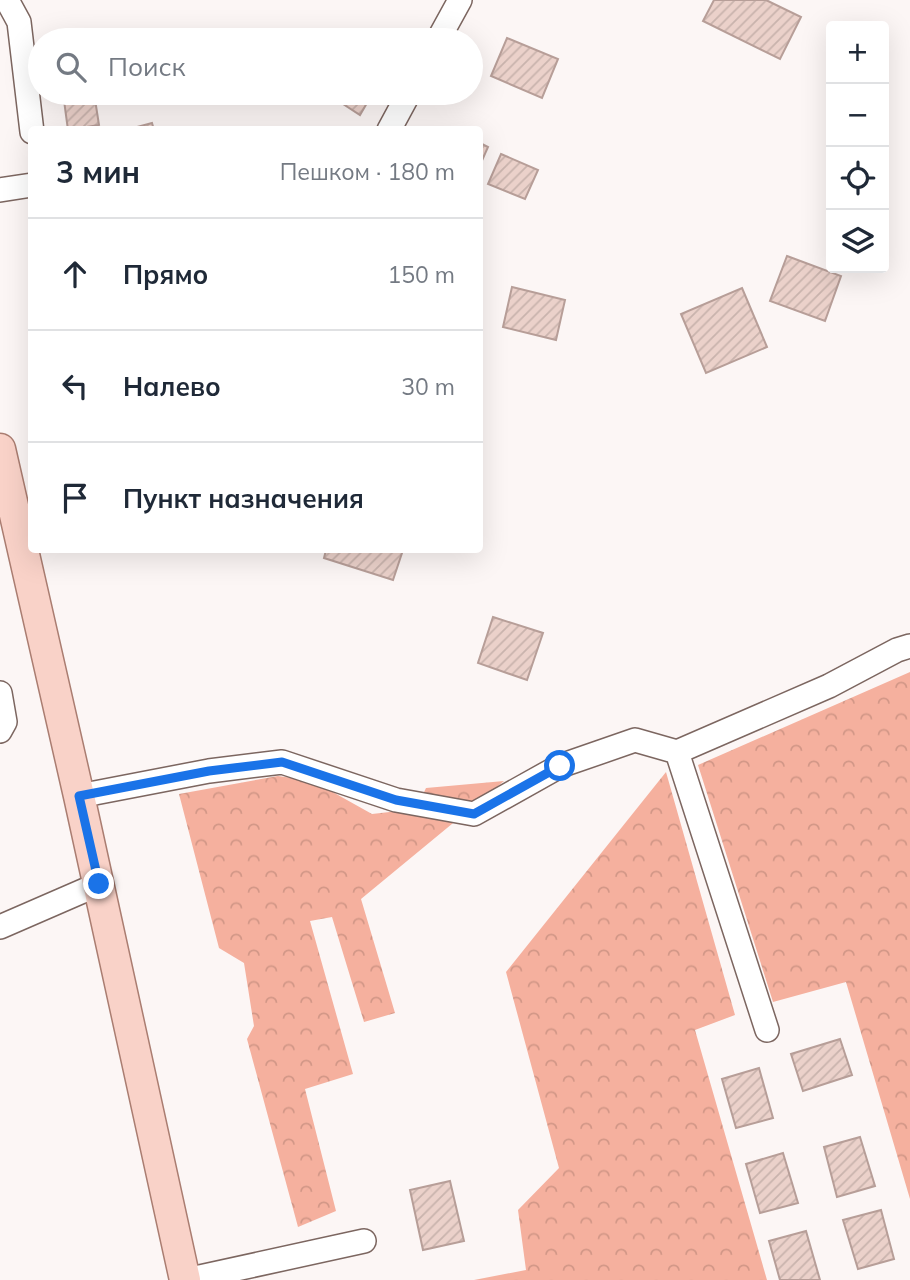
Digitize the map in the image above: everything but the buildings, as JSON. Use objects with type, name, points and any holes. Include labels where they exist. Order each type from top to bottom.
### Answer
[{"type":"main road","points":[[0,449],[23,501],[28,527]]},
{"type":"main road","points":[[33,553],[79,796],[185,1280]]},
{"type":"street","points":[[7,0],[19,22],[28,98]]},
{"type":"street","points":[[445,28],[460,0]]},
{"type":"street","points":[[29,105],[31,126]]},
{"type":"street","points":[[391,126],[403,105]]},
{"type":"street","points":[[0,190],[28,186]]},
{"type":"street","points":[[79,796],[209,771],[282,762],[396,800],[474,814],[560,766],[635,740],[677,752],[829,686],[897,650],[910,646]]},
{"type":"street","points":[[0,694],[5,722],[0,731]]},
{"type":"street","points":[[677,752],[767,1030]]},
{"type":"street","points":[[0,927],[99,884]]},
{"type":"street","points":[[185,1280],[364,1241]]},
{"type":"green space","points":[[910,672],[910,1199],[846,982],[773,1002],[698,765]]},
{"type":"green space","points":[[666,772],[735,1015],[695,1030],[767,1280],[474,1280],[526,1270],[518,1210],[559,1168],[506,972]]},
{"type":"green space","points":[[278,776],[313,781],[372,814],[416,809],[426,788],[504,781],[361,899],[395,1013],[364,1022],[332,917],[310,921],[353,1074],[305,1089],[336,1211],[298,1227],[247,1039],[254,1026],[244,963],[219,948],[179,794]]},
{"type":"route","points":[[99,884],[79,796],[209,771],[282,762],[396,800],[474,814],[560,766]]}]
